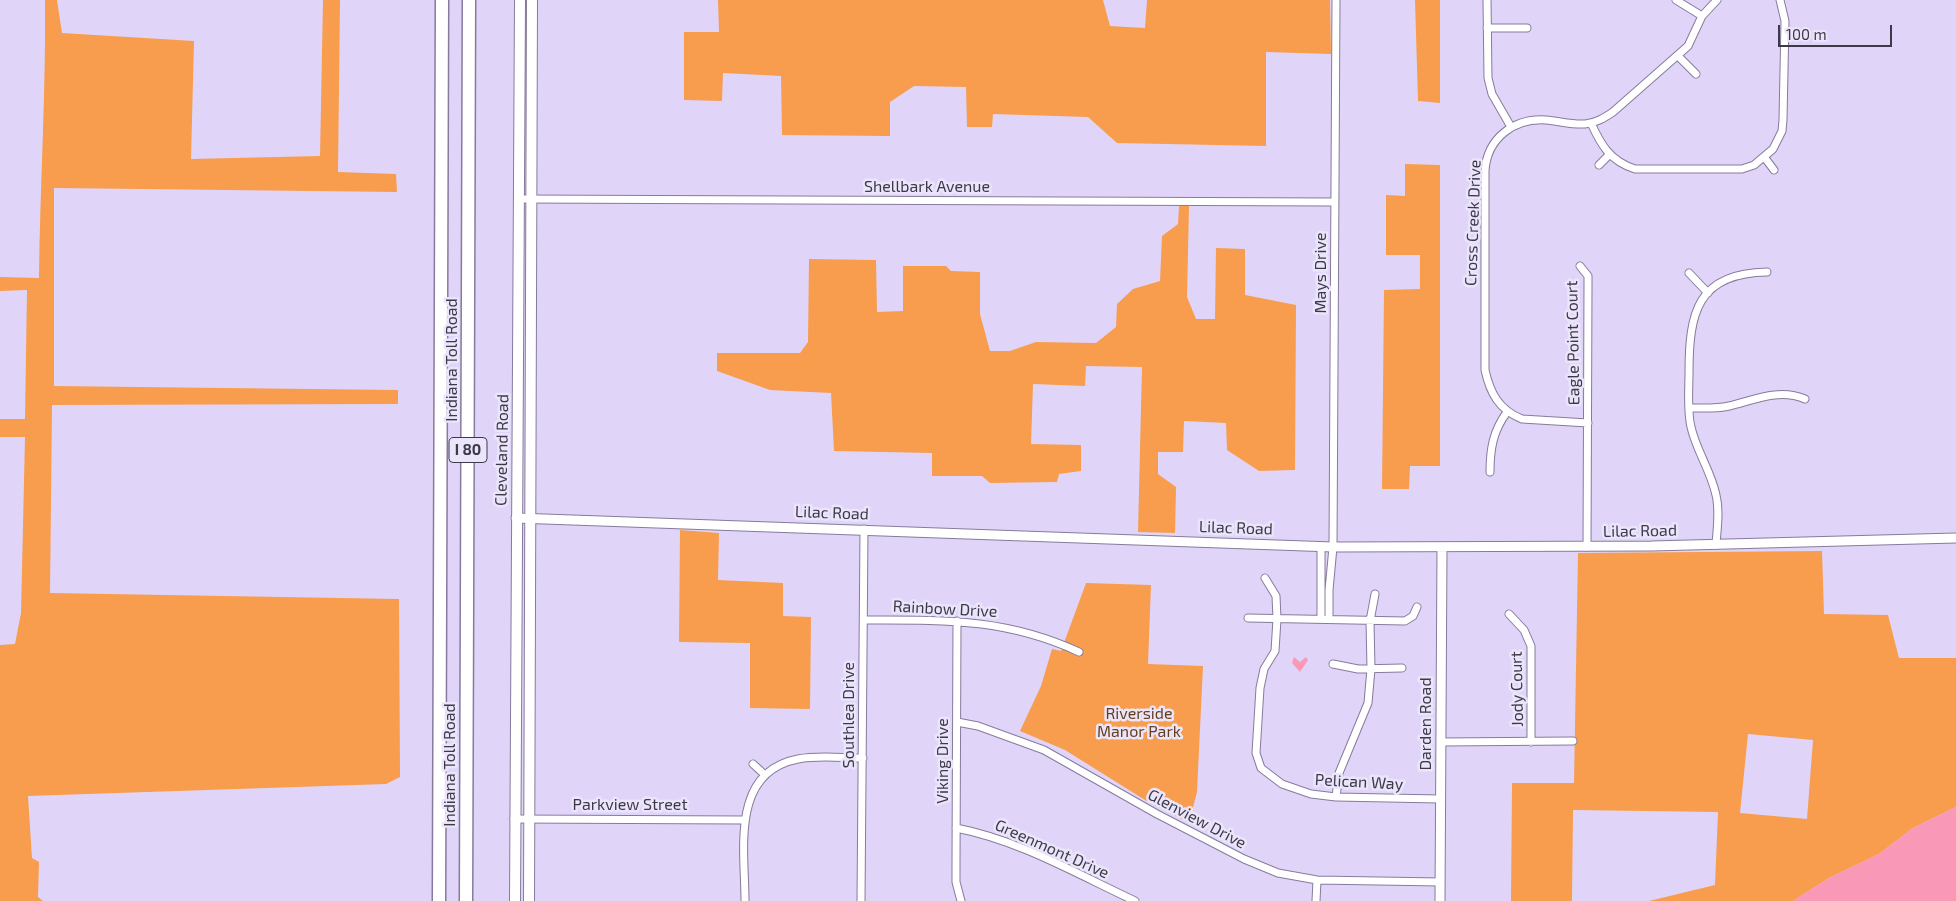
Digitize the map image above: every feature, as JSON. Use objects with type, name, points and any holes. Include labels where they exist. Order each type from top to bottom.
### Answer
[{"type":"highway","name":"Indiana Toll Road","points":[[439,901],[442,0]]},
{"type":"highway","name":"Indiana Toll Road","points":[[466,901],[469,0]]},
{"type":"main road","name":"Cleveland Road","points":[[514,901],[520,0]]},
{"type":"main road","name":"Cleveland Road","points":[[529,901],[532,0]]},
{"type":"street","name":"Mays Drive","points":[[1330,619],[1329,590],[1333,546],[1336,0]]},
{"type":"street","points":[[1487,0],[1490,86],[1511,127]]},
{"type":"street","points":[[1676,0],[1702,16]]},
{"type":"street","name":"Cross Creek Drive","points":[[1507,412],[1495,399],[1489,387],[1485,370],[1485,171],[1491,148],[1502,133],[1511,127],[1533,120],[1575,124],[1591,122],[1613,112],[1688,46],[1702,16],[1717,0]]},
{"type":"street","points":[[1591,122],[1600,143],[1609,155],[1625,166],[1644,170],[1742,169],[1754,165],[1765,158],[1778,139],[1783,120],[1785,21],[1780,0]]},
{"type":"street","points":[[1487,28],[1527,28]]},
{"type":"street","points":[[1678,56],[1696,74]]},
{"type":"street","points":[[1599,165],[1609,155]]},
{"type":"street","points":[[1765,158],[1774,170]]},
{"type":"street","name":"Shellbark Avenue","points":[[519,199],[1335,202]]},
{"type":"street","name":"Eagle Point Court","points":[[1580,266],[1588,276],[1587,546]]},
{"type":"street","points":[[1716,545],[1716,496],[1692,433],[1689,408],[1691,327],[1696,312],[1708,293],[1731,277],[1751,272],[1767,272]]},
{"type":"street","points":[[1689,274],[1708,293]]},
{"type":"street","points":[[1689,408],[1722,407],[1768,395],[1793,395],[1805,399]]},
{"type":"street","points":[[1490,472],[1490,452],[1494,436],[1507,412],[1532,421],[1588,423]]},
{"type":"street","name":"Lilac Road","points":[[516,518],[1321,546],[1442,548],[1716,545],[1956,538]]},
{"type":"street","name":"Southlea Drive","points":[[862,901],[864,529]]},
{"type":"street","points":[[1321,546],[1321,619]]},
{"type":"street","name":"Darden Road","points":[[1440,901],[1442,548]]},
{"type":"street","points":[[1265,578],[1276,596],[1277,619]]},
{"type":"street","points":[[1336,797],[1339,773],[1368,703],[1371,669],[1370,621],[1375,594]]},
{"type":"street","points":[[1248,618],[1405,621],[1413,616],[1417,607]]},
{"type":"street","name":"Jody Court","points":[[1509,614],[1524,630],[1531,646],[1531,742]]},
{"type":"street","name":"Pelican Way","points":[[1277,619],[1274,651],[1264,669],[1260,688],[1256,743],[1261,768],[1282,784],[1311,794],[1336,797],[1440,799]]},
{"type":"street","name":"Rainbow Drive","points":[[864,620],[987,623],[1023,631],[1079,652]]},
{"type":"street","name":"Viking Drive","points":[[957,621],[956,882],[961,901]]},
{"type":"street","points":[[1333,664],[1371,669],[1402,668]]},
{"type":"street","name":"Glenview Drive","points":[[957,722],[978,726],[1044,750],[1157,814],[1262,867],[1294,877],[1317,880],[1440,882]]},
{"type":"street","points":[[1440,742],[1573,741]]},
{"type":"street","points":[[745,901],[745,820],[748,802],[753,790],[765,774],[773,768],[796,760],[863,758]]},
{"type":"street","points":[[752,764],[765,774]]},
{"type":"street","name":"Parkview Street","points":[[514,819],[745,820]]},
{"type":"street","name":"Greenmont Drive","points":[[956,828],[983,833],[1011,843],[1135,901]]},
{"type":"street","points":[[1316,901],[1317,880]]},
{"type":"green space","points":[[45,0],[57,0],[62,33],[194,41],[191,159],[320,156],[323,0],[340,0],[338,172],[396,174],[397,192],[54,188],[54,386],[398,390],[398,404],[52,405],[50,593],[399,599],[400,777],[386,784],[28,796],[32,858],[39,862],[38,897],[43,901],[0,901],[0,645],[15,644],[21,613],[25,437],[0,437],[0,419],[25,419],[27,290],[0,291],[0,277],[39,278],[45,70]]},
{"type":"green space","points":[[718,0],[1103,0],[1110,26],[1145,28],[1147,0],[1330,0],[1331,54],[1266,52],[1266,146],[1117,143],[1088,117],[993,114],[992,127],[967,127],[966,87],[914,86],[890,102],[890,136],[782,135],[781,76],[723,73],[722,101],[684,100],[684,32],[719,32]]},
{"type":"green space","points":[[1415,0],[1440,0],[1440,103],[1418,101]]},
{"type":"green space","points":[[1405,164],[1440,165],[1440,466],[1410,466],[1409,489],[1382,489],[1384,290],[1420,289],[1420,255],[1386,255],[1386,195],[1405,196]]},
{"type":"green space","points":[[1179,206],[1189,206],[1187,297],[1196,319],[1215,319],[1216,248],[1245,249],[1245,295],[1296,305],[1295,470],[1259,471],[1227,450],[1226,423],[1184,421],[1183,452],[1158,452],[1158,474],[1176,487],[1175,533],[1138,532],[1142,367],[1086,366],[1085,386],[1033,384],[1031,444],[1081,445],[1081,471],[1059,474],[1057,482],[990,483],[982,476],[932,476],[932,453],[834,451],[831,393],[770,390],[717,371],[717,353],[800,353],[808,342],[809,259],[876,260],[877,312],[903,311],[903,266],[946,266],[951,271],[980,272],[980,314],[990,351],[1010,351],[1036,342],[1096,343],[1116,327],[1117,304],[1133,289],[1160,281],[1162,236],[1178,224]]},
{"type":"green space","points":[[680,530],[719,533],[718,580],[783,583],[783,616],[811,617],[810,709],[750,708],[750,643],[679,642]]},
{"type":"green space","points":[[1822,551],[1824,614],[1888,615],[1899,658],[1956,658],[1956,807],[1913,828],[1879,854],[1829,878],[1793,901],[1649,901],[1715,885],[1718,812],[1573,810],[1572,901],[1511,901],[1512,783],[1574,783],[1578,553]],"holes":[[[1748,734],[1813,740],[1807,819],[1740,813]]]},
{"type":"green space","name":"Riverside Manor Park","points":[[1086,583],[1151,585],[1148,664],[1203,666],[1197,792],[1189,823],[1145,800],[1065,750],[1020,731],[1041,686],[1052,649],[1061,651]]},
{"type":"shaded area","points":[[1294,657],[1300,662],[1306,657],[1308,660],[1300,672],[1292,663]]},
{"type":"shaded area","points":[[1956,807],[1956,901],[1793,901],[1829,878],[1879,854],[1913,828]]}]
